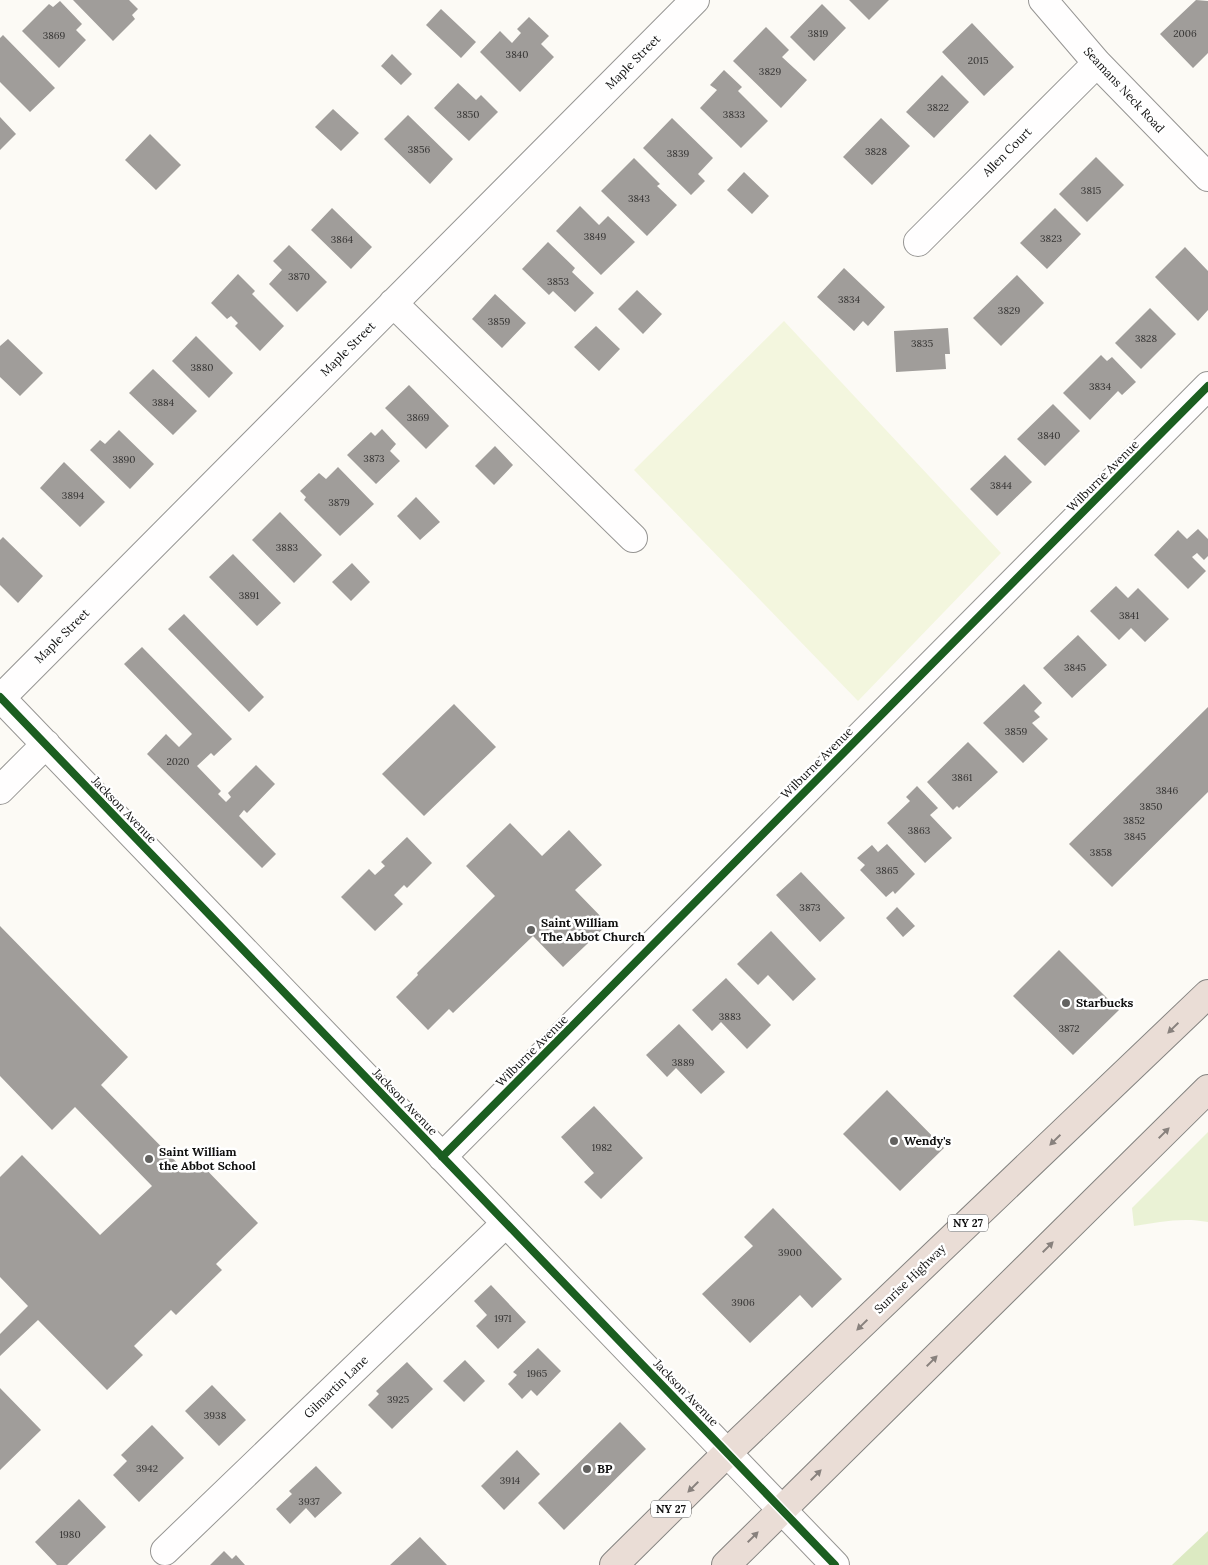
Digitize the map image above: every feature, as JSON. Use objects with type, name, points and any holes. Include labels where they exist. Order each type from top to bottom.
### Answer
[{"type":"highway","name":"Sunrise Highway","points":[[614,1565],[727,1452],[1208,994]]},
{"type":"highway","points":[[726,1565],[1208,1089]]},
{"type":"street","name":"Maple Street","points":[[0,697],[695,0]]},
{"type":"street","name":"Seamans Neck Road","points":[[1043,0],[1097,63],[1208,177]]},
{"type":"street","name":"Allen Court","points":[[918,242],[1097,63]]},
{"type":"street","points":[[393,303],[633,538]]},
{"type":"street","name":"Wilburne Avenue","points":[[442,1157],[1208,386]]},
{"type":"street","name":"Jackson Avenue","points":[[0,697],[835,1565]]},
{"type":"street","points":[[0,790],[46,744]]},
{"type":"street","name":"Gilmartin Lane","points":[[166,1551],[506,1223]]},
{"type":"green space","points":[[784,321],[1001,553],[858,701],[634,470]]},
{"type":"green space","points":[[1208,1132],[1208,1222],[1180,1220],[1134,1226],[1132,1208]]},
{"type":"green space","points":[[1208,1531],[1208,1565],[1172,1565]]},
{"type":"building","points":[[73,0],[129,0],[138,9],[132,15],[135,19],[113,41]]},
{"type":"building","points":[[849,0],[889,0],[869,20]]},
{"type":"building","points":[[1196,0],[1208,1],[1208,53],[1193,68],[1160,34]]},
{"type":"building","points":[[60,1],[82,24],[76,30],[86,40],[59,68],[22,31],[49,4],[53,7]]},
{"type":"building","points":[[822,4],[846,28],[814,61],[790,37]]},
{"type":"building","points":[[441,9],[476,42],[461,58],[426,25]]},
{"type":"building","points":[[529,17],[549,36],[541,44],[554,57],[520,92],[480,52],[500,31],[512,43],[521,33],[517,29]]},
{"type":"building","points":[[972,23],[1014,67],[984,96],[942,52]]},
{"type":"building","points":[[766,27],[789,50],[782,57],[807,80],[781,108],[733,61]]},
{"type":"building","points":[[3,35],[55,88],[30,112],[0,82],[0,38]]},
{"type":"building","points":[[392,54],[412,74],[401,85],[381,66]]},
{"type":"building","points":[[724,70],[742,87],[738,91],[768,121],[741,148],[700,108],[717,90],[710,85]]},
{"type":"building","points":[[942,75],[969,102],[934,138],[906,112]]},
{"type":"building","points":[[458,83],[476,100],[481,95],[498,112],[469,141],[434,108]]},
{"type":"building","points":[[333,109],[359,133],[341,151],[315,127]]},
{"type":"building","points":[[408,115],[453,159],[430,184],[384,139]]},
{"type":"building","points":[[0,117],[16,134],[0,150]]},
{"type":"building","points":[[672,118],[713,158],[698,174],[705,181],[691,195],[643,148]]},
{"type":"building","points":[[881,118],[910,146],[872,185],[843,157]]},
{"type":"building","points":[[150,134],[181,165],[156,190],[125,160]]},
{"type":"building","points":[[1096,157],[1124,185],[1087,222],[1059,194]]},
{"type":"building","points":[[634,158],[660,184],[657,186],[677,205],[647,236],[601,191]]},
{"type":"building","points":[[744,172],[769,196],[752,214],[727,190]]},
{"type":"building","points":[[580,206],[599,225],[608,216],[635,242],[601,275],[556,231]]},
{"type":"building","points":[[332,208],[372,247],[351,269],[311,230]]},
{"type":"building","points":[[1055,208],[1081,234],[1047,269],[1020,243]]},
{"type":"building","points":[[548,242],[575,268],[572,272],[594,293],[575,312],[553,291],[549,295],[522,269]]},
{"type":"building","points":[[289,245],[327,282],[297,312],[269,284],[282,270],[273,261]]},
{"type":"building","points":[[1185,247],[1208,271],[1208,310],[1198,321],[1155,277]]},
{"type":"building","points":[[844,268],[885,307],[868,326],[863,321],[854,331],[817,297]]},
{"type":"building","points":[[238,274],[255,291],[252,294],[284,326],[260,351],[235,326],[238,323],[231,316],[227,319],[211,303]]},
{"type":"building","points":[[1017,275],[1044,303],[1001,346],[973,318]]},
{"type":"building","points":[[637,290],[662,314],[643,334],[618,309]]},
{"type":"building","points":[[495,294],[526,323],[502,348],[472,319]]},
{"type":"building","points":[[1150,308],[1176,334],[1141,369],[1115,343]]},
{"type":"building","points":[[596,326],[620,349],[599,371],[574,347]]},
{"type":"building","points":[[948,328],[950,354],[945,354],[946,369],[896,372],[894,331]]},
{"type":"building","points":[[196,336],[233,373],[209,398],[172,361]]},
{"type":"building","points":[[8,339],[43,373],[20,396],[0,377],[0,346]]},
{"type":"building","points":[[1101,355],[1107,361],[1112,357],[1136,382],[1122,395],[1118,391],[1090,420],[1063,393]]},
{"type":"building","points":[[153,369],[197,411],[173,435],[129,393]]},
{"type":"building","points":[[409,385],[449,426],[426,449],[385,408]]},
{"type":"building","points":[[1053,404],[1080,431],[1045,466],[1017,439]]},
{"type":"building","points":[[382,429],[396,444],[390,451],[400,461],[376,484],[347,455],[371,432],[375,436]]},
{"type":"building","points":[[119,430],[154,464],[130,489],[90,450],[100,440],[105,444]]},
{"type":"building","points":[[495,446],[513,465],[494,485],[475,466]]},
{"type":"building","points":[[1005,455],[1032,482],[997,516],[970,489]]},
{"type":"building","points":[[64,462],[105,502],[80,527],[40,488]]},
{"type":"building","points":[[338,467],[374,504],[340,536],[304,500],[306,497],[300,491],[319,473],[326,479]]},
{"type":"building","points":[[416,497],[440,522],[420,540],[397,516]]},
{"type":"building","points":[[280,512],[322,555],[294,583],[252,540]]},
{"type":"building","points":[[1198,529],[1208,539],[1208,556],[1204,560],[1197,553],[1192,557],[1206,571],[1188,589],[1154,555],[1178,530],[1187,539]]},
{"type":"building","points":[[3,537],[43,576],[18,603],[0,585],[0,540]]},
{"type":"building","points":[[233,554],[281,603],[257,626],[209,577]]},
{"type":"building","points":[[352,563],[370,582],[351,601],[332,582]]},
{"type":"building","points":[[1116,586],[1128,598],[1138,588],[1169,619],[1145,642],[1131,628],[1119,640],[1090,611]]},
{"type":"building","points":[[184,614],[264,697],[249,712],[168,629]]},
{"type":"building","points":[[1078,635],[1107,665],[1072,698],[1043,668]]},
{"type":"building","points":[[142,647],[232,739],[214,756],[211,753],[197,766],[221,791],[218,794],[226,802],[231,797],[228,793],[256,765],[275,784],[247,813],[244,810],[239,816],[276,854],[262,868],[147,754],[166,734],[179,747],[192,734],[124,664]]},
{"type":"building","points":[[1024,684],[1042,703],[1034,711],[1040,717],[1032,723],[1048,739],[1023,763],[983,723]]},
{"type":"building","points":[[454,704],[496,747],[424,816],[382,774]]},
{"type":"building","points":[[1208,707],[1208,792],[1112,887],[1069,844]]},
{"type":"building","points":[[968,742],[998,772],[959,808],[957,806],[953,810],[927,782]]},
{"type":"building","points":[[917,786],[938,808],[930,815],[952,838],[925,863],[887,823],[910,801],[906,797]]},
{"type":"building","name":"Saint William The Abbot Church","points":[[510,823],[542,856],[569,830],[602,865],[575,890],[608,924],[563,967],[533,936],[453,1013],[449,1009],[428,1030],[396,997],[418,975],[417,973],[495,896],[466,866]]},
{"type":"building","points":[[407,837],[432,863],[407,888],[404,885],[394,895],[403,904],[375,931],[341,897],[369,869],[375,875],[385,866],[381,862]]},
{"type":"building","points":[[887,844],[915,874],[895,894],[893,891],[886,897],[860,870],[865,865],[857,858],[872,845],[878,852]]},
{"type":"building","points":[[801,872],[845,918],[820,942],[776,895]]},
{"type":"building","points":[[897,907],[915,926],[903,937],[886,918]]},
{"type":"building","name":"Saint William the Abbot School","points":[[0,926],[128,1057],[101,1085],[187,1173],[199,1162],[258,1223],[216,1264],[222,1270],[176,1315],[171,1310],[134,1346],[143,1355],[107,1390],[38,1320],[0,1356],[0,1334],[28,1306],[0,1277],[0,1177],[22,1155],[100,1235],[152,1186],[75,1107],[52,1130],[0,1076]]},
{"type":"building","points":[[771,931],[816,979],[793,1001],[768,975],[758,985],[737,964]]},
{"type":"building","name":"Starbucks","points":[[1059,950],[1119,1010],[1073,1055],[1013,996]]},
{"type":"building","points":[[726,978],[771,1025],[747,1049],[721,1022],[712,1031],[692,1010]]},
{"type":"building","points":[[679,1024],[725,1072],[701,1094],[676,1068],[667,1077],[646,1055]]},
{"type":"building","name":"Wendy's","points":[[887,1090],[944,1148],[900,1191],[843,1134]]},
{"type":"building","points":[[594,1106],[643,1158],[601,1199],[584,1182],[594,1173],[561,1137]]},
{"type":"building","points":[[773,1208],[842,1279],[812,1308],[800,1295],[750,1343],[702,1294],[753,1246],[744,1237]]},
{"type":"building","points":[[491,1285],[526,1322],[498,1349],[476,1326],[487,1315],[474,1301]]},
{"type":"building","points":[[538,1348],[561,1371],[537,1396],[531,1390],[522,1399],[508,1384],[517,1375],[513,1372]]},
{"type":"building","points":[[465,1360],[485,1381],[464,1402],[443,1381]]},
{"type":"building","points":[[407,1362],[433,1389],[392,1429],[368,1405],[379,1394],[376,1391]]},
{"type":"building","points":[[212,1385],[246,1420],[219,1446],[185,1411]]},
{"type":"building","points":[[0,1388],[41,1430],[0,1470]]},
{"type":"building","points":[[620,1422],[646,1449],[564,1530],[538,1503]]},
{"type":"building","points":[[152,1425],[184,1458],[139,1502],[113,1475],[127,1461],[121,1455]]},
{"type":"building","points":[[517,1450],[540,1474],[504,1510],[481,1486]]},
{"type":"building","points":[[316,1466],[342,1493],[315,1518],[306,1508],[290,1524],[276,1509],[292,1494],[289,1491]]},
{"type":"building","points":[[79,1499],[106,1527],[67,1565],[57,1565],[35,1542]]},
{"type":"building","points":[[420,1537],[447,1565],[390,1565]]},
{"type":"building","points":[[224,1551],[232,1559],[236,1555],[245,1565],[210,1565]]},
{"type":"cycle path","points":[[442,1157],[1208,386]]},
{"type":"cycle path","points":[[0,697],[835,1565]]},
{"type":"place","name":"Saint William The Abbot Church","points":[[531,930]]},
{"type":"place","name":"Starbucks","points":[[1066,1003]]},
{"type":"place","name":"Wendy's","points":[[894,1141]]},
{"type":"place","name":"Saint William the Abbot School","points":[[149,1159]]},
{"type":"place","name":"BP","points":[[587,1469]]}]
